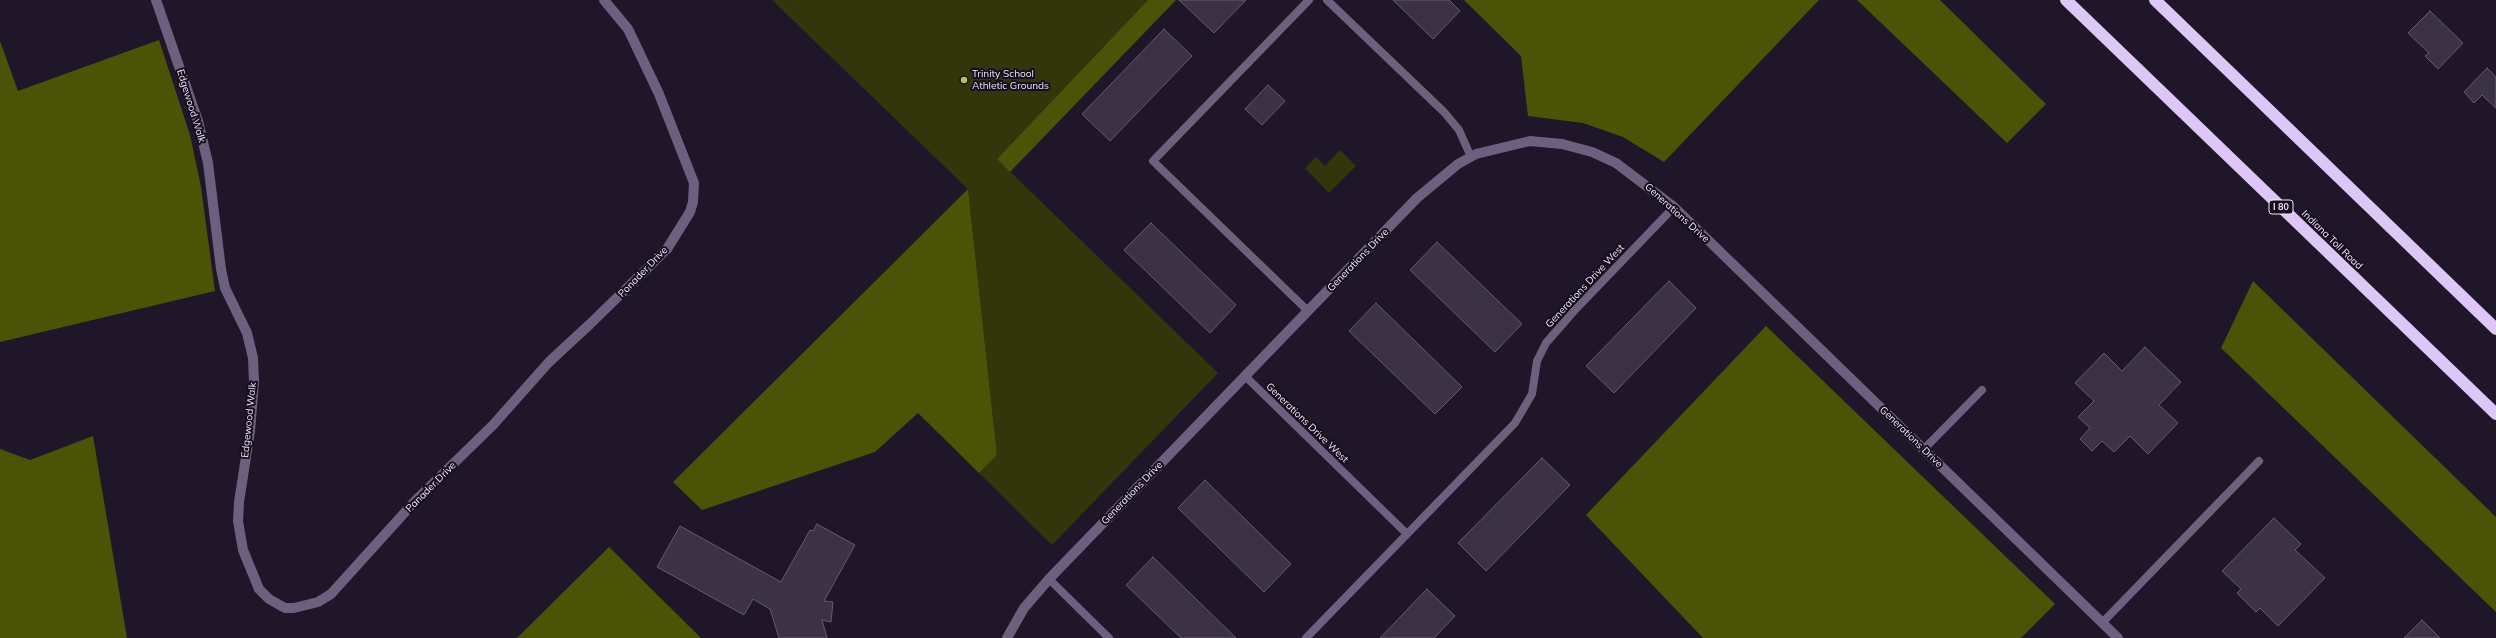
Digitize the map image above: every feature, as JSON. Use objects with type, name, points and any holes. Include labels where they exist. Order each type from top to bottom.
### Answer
[{"type":"highway","name":"Indiana Toll Road","points":[[2066,0],[2496,414]]},
{"type":"highway","points":[[2155,0],[2496,329]]},
{"type":"street","name":"Edgewood Walk","points":[[156,0],[198,121],[208,163],[221,269],[226,288],[247,333],[253,358],[253,396],[239,502],[238,521],[242,550],[250,572],[259,589],[269,599],[285,608],[304,607],[318,602],[331,594],[371,550]]},
{"type":"street","name":"Ponader Drive","points":[[493,425],[548,362],[590,324],[667,249],[682,226],[693,202],[694,183],[659,94],[628,29],[604,0]]},
{"type":"street","name":"Generations Drive","points":[[1007,638],[1024,608],[1049,579],[1417,198],[1458,164],[1471,157],[1503,146],[1530,141],[1562,144],[1592,152],[1616,163],[1674,207],[2118,638]]},
{"type":"street","name":"Panader Drive","points":[[371,550],[416,500],[493,425]]},
{"type":"lane","points":[[1308,312],[1153,161],[1309,0]]},
{"type":"lane","points":[[1327,0],[1444,112],[1459,130],[1471,157]]},
{"type":"lane","name":"Generations Drive West","points":[[1306,638],[1515,423],[1532,394],[1537,362],[1546,343],[1574,311],[1674,207]]},
{"type":"lane","name":"Generations Drive West","points":[[1245,376],[1407,534]]},
{"type":"lane","points":[[1924,450],[1982,390]]},
{"type":"lane","points":[[2102,623],[2259,461]]},
{"type":"lane","points":[[1049,579],[1109,638]]},
{"type":"green space","points":[[772,0],[1148,0],[997,159],[1218,373],[1052,545],[979,473],[997,455],[968,189]]},
{"type":"green space","points":[[1148,0],[1176,0],[1010,172],[997,159]]},
{"type":"green space","points":[[1464,0],[1819,0],[1664,162],[1623,137],[1583,123],[1528,116],[1521,56]]},
{"type":"green space","points":[[1857,0],[1940,0],[2046,104],[2007,143]]},
{"type":"green space","points":[[159,40],[190,135],[201,187],[215,291],[0,342],[0,41],[18,91]]},
{"type":"green space","points":[[1340,150],[1356,166],[1329,193],[1305,168],[1316,157],[1325,166]]},
{"type":"green space","points":[[968,189],[997,455],[979,473],[918,413],[875,452],[702,510],[673,482]]},
{"type":"green space","points":[[2253,281],[2496,517],[2496,612],[2221,348]]},
{"type":"green space","points":[[1766,326],[2055,604],[2021,638],[1703,638],[1586,515]]},
{"type":"green space","points":[[93,436],[127,638],[0,638],[0,449],[30,460]]},
{"type":"green space","points":[[609,547],[701,638],[517,638]]},
{"type":"building","points":[[1179,0],[1246,0],[1214,33]]},
{"type":"building","points":[[1393,0],[1449,0],[1460,11],[1433,39]]},
{"type":"building","points":[[2430,11],[2463,43],[2438,69],[2425,56],[2429,53],[2408,33]]},
{"type":"building","points":[[1164,29],[1192,56],[1110,141],[1082,114]]},
{"type":"building","points":[[2487,68],[2496,77],[2496,108],[2482,95],[2474,103],[2464,92]]},
{"type":"building","points":[[1268,85],[1285,101],[1262,125],[1245,109]]},
{"type":"building","points":[[1151,223],[1236,305],[1210,333],[1124,250]]},
{"type":"building","points":[[1437,242],[1522,324],[1495,352],[1410,270]]},
{"type":"building","points":[[1669,281],[1696,308],[1614,393],[1586,366]]},
{"type":"building","points":[[1376,303],[1462,387],[1435,414],[1349,331]]},
{"type":"building","points":[[2145,347],[2181,382],[2159,405],[2178,423],[2148,454],[2130,436],[2114,452],[2102,441],[2092,451],[2080,439],[2090,428],[2078,417],[2094,401],[2075,383],[2104,353],[2122,371]]},
{"type":"building","points":[[1542,458],[1570,485],[1486,571],[1458,543]]},
{"type":"building","points":[[1205,480],[1291,564],[1264,592],[1178,508]]},
{"type":"building","points":[[2274,518],[2301,544],[2295,550],[2325,578],[2278,626],[2260,608],[2256,612],[2237,593],[2241,589],[2222,571]]},
{"type":"building","points":[[817,524],[855,545],[824,601],[833,602],[831,622],[822,620],[827,638],[779,638],[770,609],[753,599],[744,615],[657,567],[680,526],[781,582],[810,530],[813,531]]},
{"type":"building","points":[[1153,557],[1236,638],[1181,638],[1126,585]]},
{"type":"building","points":[[1427,589],[1455,616],[1434,638],[1380,638]]},
{"type":"building","points":[[2422,620],[2440,638],[2404,638]]},
{"type":"place","name":"Trinity School Athletic Grounds","points":[[964,80]]}]
